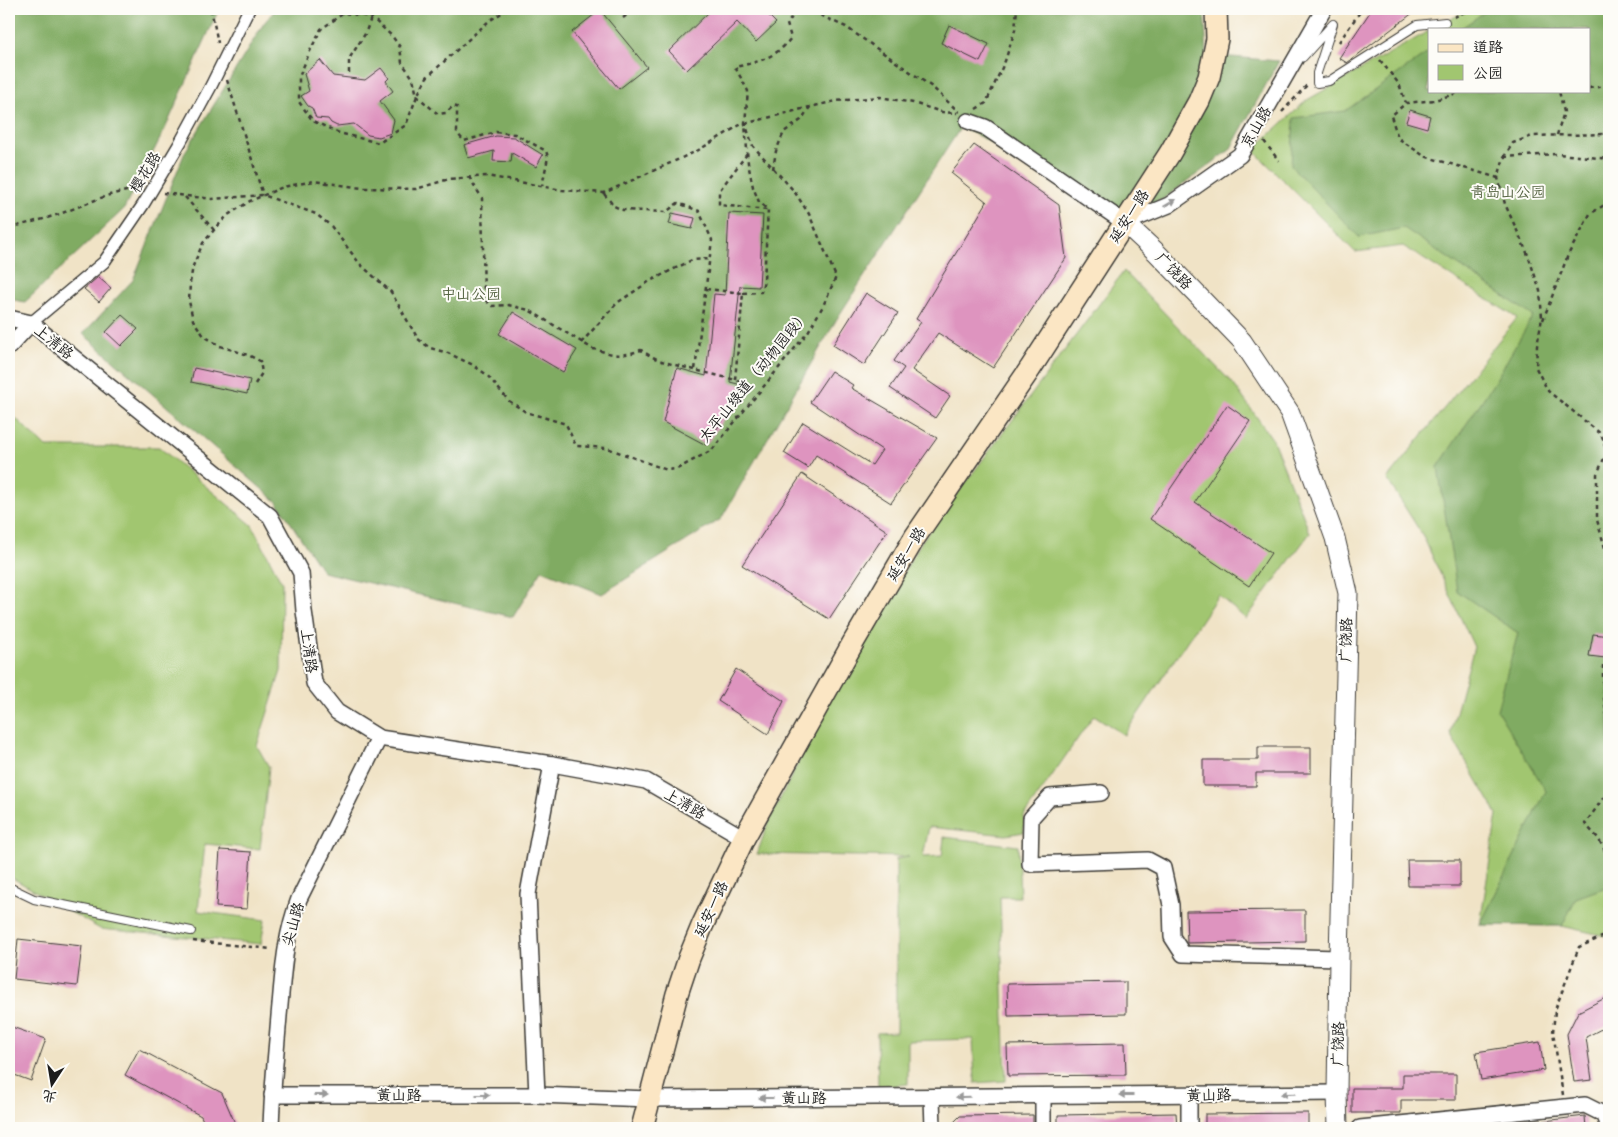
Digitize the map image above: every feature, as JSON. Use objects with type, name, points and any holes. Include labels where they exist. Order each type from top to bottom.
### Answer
[{"type":"main road","name":"延安一路","points":[[642,1128],[688,958],[744,838],[915,537],[1030,369],[1170,153],[1202,93],[1215,57],[1218,39],[1216,9]]},
{"type":"street","name":"樱花路","points":[[31,323],[104,262],[143,205],[170,159],[249,9]]},
{"type":"street","name":"京山路","points":[[1125,222],[1169,205],[1240,155],[1324,9]]},
{"type":"street","points":[[968,121],[985,127],[1125,222]]},
{"type":"street","name":"广饶路","points":[[1125,222],[1242,341],[1290,412],[1335,538],[1348,592],[1339,958],[1338,1128]]},
{"type":"street","name":"上清路","points":[[9,318],[31,323],[270,516],[301,573],[314,683],[337,712],[379,738],[552,764],[646,781],[744,838]]},
{"type":"street","points":[[9,347],[31,323]]},
{"type":"street","name":"尖山路","points":[[271,1128],[272,1095],[285,950],[290,922],[299,899],[379,738]]},
{"type":"street","points":[[538,1095],[528,894],[552,764]]},
{"type":"street","points":[[1101,793],[1050,797],[1031,818],[1030,864],[1148,860],[1163,868],[1171,905],[1172,937],[1183,954],[1339,958]]},
{"type":"street","name":"黄山路","points":[[272,1095],[538,1095],[650,1099],[1337,1093]]},
{"type":"street","points":[[1189,1095],[1189,1128]]},
{"type":"street","points":[[1042,1096],[1043,1128]]},
{"type":"street","points":[[932,1098],[933,1128]]},
{"type":"street","points":[[1360,1128],[1585,1105],[1603,1114],[1609,1128]]},
{"type":"lane","points":[[1284,77],[1333,24],[1317,73],[1318,83],[1329,81],[1417,25],[1445,22]]},
{"type":"lane","points":[[9,887],[34,899],[191,931]]},
{"type":"path","points":[[211,9],[222,63],[262,195]]},
{"type":"path","points":[[508,9],[489,21],[427,77],[417,96],[406,125],[379,143],[339,132],[313,121],[299,102],[299,77],[321,29],[344,13],[371,17],[400,46],[402,63],[413,78],[417,96],[438,114],[446,114],[453,106],[458,107],[457,133],[464,141],[496,132],[515,134],[546,151],[548,157],[542,186]]},
{"type":"path","points":[[623,18],[635,9]]},
{"type":"path","points":[[768,210],[759,202],[753,187],[745,123],[748,91],[735,68],[760,62],[783,49],[791,38],[787,24],[798,9]]},
{"type":"path","points":[[806,9],[854,32],[932,87],[968,121]]},
{"type":"path","points":[[986,103],[1005,62],[1015,30],[1017,9]]},
{"type":"path","points":[[1445,22],[1471,9]]},
{"type":"path","points":[[349,73],[349,60],[365,34],[371,17]]},
{"type":"path","points":[[1374,53],[1399,84],[1406,103]]},
{"type":"path","points":[[1590,88],[1609,86]]},
{"type":"path","points":[[1461,92],[1436,100],[1406,103],[1391,116],[1398,138],[1424,156],[1498,178]]},
{"type":"path","points":[[1557,135],[1564,112],[1559,92]]},
{"type":"path","points":[[255,384],[262,373],[260,362],[248,355],[220,346],[204,336],[193,320],[189,301],[190,283],[193,266],[203,243],[228,215],[262,195],[282,187],[314,181],[362,188],[416,189],[449,179],[487,176],[562,190],[604,193],[697,151],[740,125],[810,107],[836,101],[880,97],[913,103],[942,112]]},
{"type":"path","points":[[773,169],[776,151],[784,132],[801,120],[810,107]]},
{"type":"path","points":[[745,123],[753,146],[773,169]]},
{"type":"path","points":[[1609,130],[1605,134],[1532,136],[1513,143],[1504,157],[1498,178],[1505,204],[1528,255],[1540,291],[1542,318],[1537,346],[1536,368],[1548,391],[1601,434],[1608,453],[1597,474],[1597,520],[1609,562]]},
{"type":"path","points":[[748,154],[719,191],[718,205],[768,210]]},
{"type":"path","points":[[1504,157],[1558,154],[1609,159]]},
{"type":"path","name":"太平山绿道（动物园段）","points":[[262,195],[316,214],[331,226],[360,264],[391,292],[418,338],[430,348],[448,353],[473,365],[486,375],[509,401],[526,412],[566,424],[576,446],[607,448],[667,470],[677,469],[712,450],[808,332],[823,306],[836,277],[808,214],[794,191],[773,169]]},
{"type":"path","points":[[469,177],[482,198],[484,299],[492,306],[508,305],[529,310],[593,350],[612,354],[632,353],[641,350],[664,363],[744,382]]},
{"type":"path","points":[[604,193],[614,206],[623,210],[666,212],[678,203],[699,211],[712,240],[694,370]]},
{"type":"path","points":[[184,195],[214,230]]},
{"type":"path","points":[[1541,325],[1568,255],[1590,214],[1609,202]]},
{"type":"path","points":[[706,289],[743,293],[761,292],[768,210]]},
{"type":"path","points":[[581,343],[618,303],[650,281],[692,260],[710,259]]},
{"type":"path","points":[[735,380],[743,293]]},
{"type":"path","points":[[1609,662],[1603,663],[1602,691],[1609,733]]},
{"type":"path","points":[[1609,790],[1608,796],[1585,824],[1598,838],[1609,858]]},
{"type":"path","points":[[191,931],[192,941],[285,950]]},
{"type":"path","points":[[1564,1107],[1553,1032],[1555,1010],[1579,947],[1609,934]]},
{"type":"green space","points":[[9,9],[219,9],[165,129],[124,209],[25,302],[9,299]]},
{"type":"green space","name":"中山公园","points":[[276,9],[1204,9],[1207,55],[1279,61],[1230,150],[1162,200],[1123,211],[961,127],[838,317],[721,519],[602,594],[542,570],[513,617],[323,572],[277,502],[83,334],[133,280],[185,152],[264,23]]},
{"type":"green space","name":"青岛山公园","points":[[1469,9],[1609,9],[1609,937],[1562,926],[1480,925],[1497,814],[1450,734],[1474,647],[1423,536],[1387,479],[1517,318],[1403,246],[1355,252],[1253,150],[1307,100],[1428,32],[1428,92],[1590,92],[1590,28],[1435,28]]},
{"type":"green space","name":"青岛山公园","points":[[1489,9],[1609,9],[1609,886],[1576,898],[1562,926],[1480,925],[1546,791],[1497,710],[1518,633],[1457,591],[1438,467],[1495,381],[1533,316],[1404,228],[1359,237],[1291,166],[1294,118],[1345,111],[1428,53],[1428,92],[1590,92],[1590,28],[1461,28]]},
{"type":"green space","points":[[1124,271],[1234,385],[1273,440],[1310,533],[1246,619],[1218,595],[1124,735],[1094,715],[1024,816],[1024,832],[1006,835],[929,827],[923,857],[942,856],[944,837],[1018,846],[1020,897],[1000,897],[1006,1081],[975,1083],[973,1039],[908,1041],[908,1084],[878,1087],[877,1033],[896,1032],[896,859],[909,857],[757,854],[768,823],[827,705],[922,541]]},
{"type":"green space","points":[[9,412],[46,447],[159,447],[252,525],[282,583],[281,671],[257,746],[269,767],[260,849],[205,844],[198,911],[265,920],[261,944],[100,929],[9,876]]},
{"type":"building","points":[[712,9],[762,9],[776,23],[756,42],[737,22],[687,70],[669,51]]},
{"type":"building","points":[[1372,9],[1418,9],[1347,63],[1339,58]]},
{"type":"building","points":[[600,10],[647,67],[619,89],[572,32]]},
{"type":"building","points":[[949,25],[989,44],[980,62],[941,43]]},
{"type":"building","points":[[320,60],[333,76],[365,80],[381,68],[389,78],[386,81],[393,91],[380,101],[394,120],[391,133],[379,137],[368,135],[354,124],[337,126],[328,119],[316,118],[312,108],[308,106],[301,96],[309,91],[304,74]]},
{"type":"building","points":[[1410,110],[1430,116],[1427,128],[1406,122]]},
{"type":"building","points":[[496,136],[514,137],[543,155],[536,167],[512,153],[511,162],[493,161],[494,151],[468,158],[464,145]]},
{"type":"building","points":[[974,145],[1059,205],[1066,258],[993,368],[938,333],[912,370],[950,396],[935,418],[890,388],[904,368],[894,361],[921,322],[916,319],[987,202],[951,173]]},
{"type":"building","points":[[672,213],[695,218],[692,229],[669,224]]},
{"type":"building","points":[[729,213],[763,215],[759,287],[740,286],[730,382],[746,386],[706,445],[663,422],[677,368],[706,376],[714,294],[725,295]]},
{"type":"building","points":[[98,277],[111,288],[99,302],[84,289]]},
{"type":"building","points":[[866,293],[898,313],[864,365],[833,345]]},
{"type":"building","points":[[513,312],[577,350],[563,372],[499,334]]},
{"type":"building","points":[[122,315],[138,329],[121,346],[106,332]]},
{"type":"building","points":[[194,368],[250,380],[247,394],[191,382]]},
{"type":"building","points":[[831,371],[853,385],[851,388],[937,438],[891,503],[816,455],[808,468],[784,453],[803,422],[872,465],[882,450],[810,402]]},
{"type":"building","points":[[1227,405],[1250,421],[1195,502],[1271,553],[1249,586],[1150,519]]},
{"type":"building","points":[[802,474],[887,531],[829,619],[742,565]]},
{"type":"building","points":[[1593,634],[1609,636],[1605,658],[1589,656]]},
{"type":"building","points":[[736,669],[784,701],[768,734],[718,701]]},
{"type":"building","points":[[1258,747],[1311,747],[1311,773],[1256,773],[1256,786],[1203,786],[1203,760],[1258,760]]},
{"type":"building","points":[[220,850],[251,852],[247,909],[216,907]]},
{"type":"building","points":[[1407,860],[1460,860],[1460,886],[1408,886]]},
{"type":"building","points":[[1305,910],[1305,941],[1187,943],[1186,911]]},
{"type":"building","points":[[18,939],[82,946],[77,986],[14,979]]},
{"type":"building","points":[[1126,982],[1126,1014],[1008,1016],[1007,984]]},
{"type":"building","points":[[1609,996],[1609,1025],[1586,1037],[1592,1080],[1574,1082],[1567,1034],[1578,1012]]},
{"type":"building","points":[[9,1026],[46,1039],[31,1081],[9,1073]]},
{"type":"building","points":[[1540,1042],[1544,1070],[1481,1080],[1476,1052]]},
{"type":"building","points":[[1125,1043],[1126,1075],[1008,1076],[1007,1045]]},
{"type":"building","points":[[139,1049],[222,1093],[237,1128],[206,1128],[201,1116],[125,1075]]},
{"type":"building","points":[[1403,1074],[1456,1074],[1456,1100],[1401,1100],[1401,1113],[1352,1113],[1352,1088],[1403,1088]]},
{"type":"building","points":[[1176,1113],[1177,1128],[1058,1128],[1058,1115]]},
{"type":"building","points":[[1308,1113],[1308,1128],[1205,1128],[1205,1114]]},
{"type":"building","points":[[1033,1115],[1033,1128],[948,1128],[960,1116]]},
{"type":"building","points":[[1585,1116],[1586,1128],[1544,1128],[1544,1121]]}]
